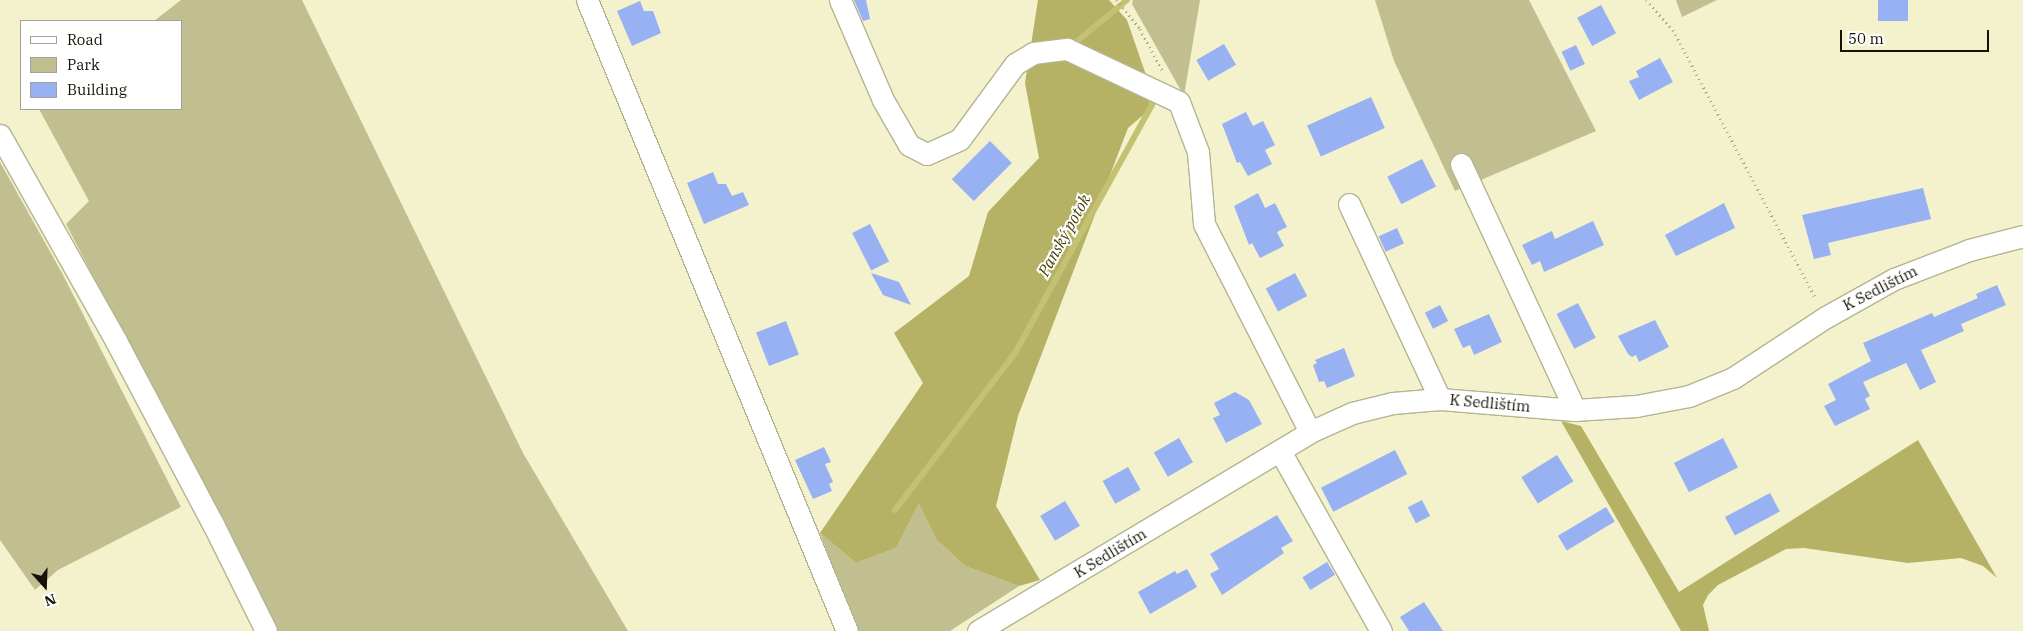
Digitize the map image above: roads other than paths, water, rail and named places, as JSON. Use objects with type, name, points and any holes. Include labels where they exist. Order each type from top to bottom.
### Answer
[{"type":"street","points":[[587,0],[847,631]]},
{"type":"street","points":[[840,0],[883,100],[909,145],[927,154],[960,139],[1015,64],[1034,53],[1067,49],[1179,102],[1198,152],[1204,224],[1310,432]]},
{"type":"street","points":[[0,135],[116,341],[214,524],[266,631]]},
{"type":"street","points":[[1461,164],[1575,410]]},
{"type":"street","points":[[1349,204],[1440,399]]},
{"type":"street","name":"K Sedlištím","points":[[978,631],[1310,432],[1368,408],[1440,399],[1575,410],[1657,402],[1706,389],[1733,378],[1826,317],[1921,267],[2023,236]]},
{"type":"street","points":[[1280,451],[1381,631]]},
{"type":"waterway","name":"Panský potok","points":[[1080,46],[1075,43],[1127,0]]},
{"type":"waterway","name":"Panský potok","points":[[895,510],[1015,353],[1152,105],[1148,93]]}]
